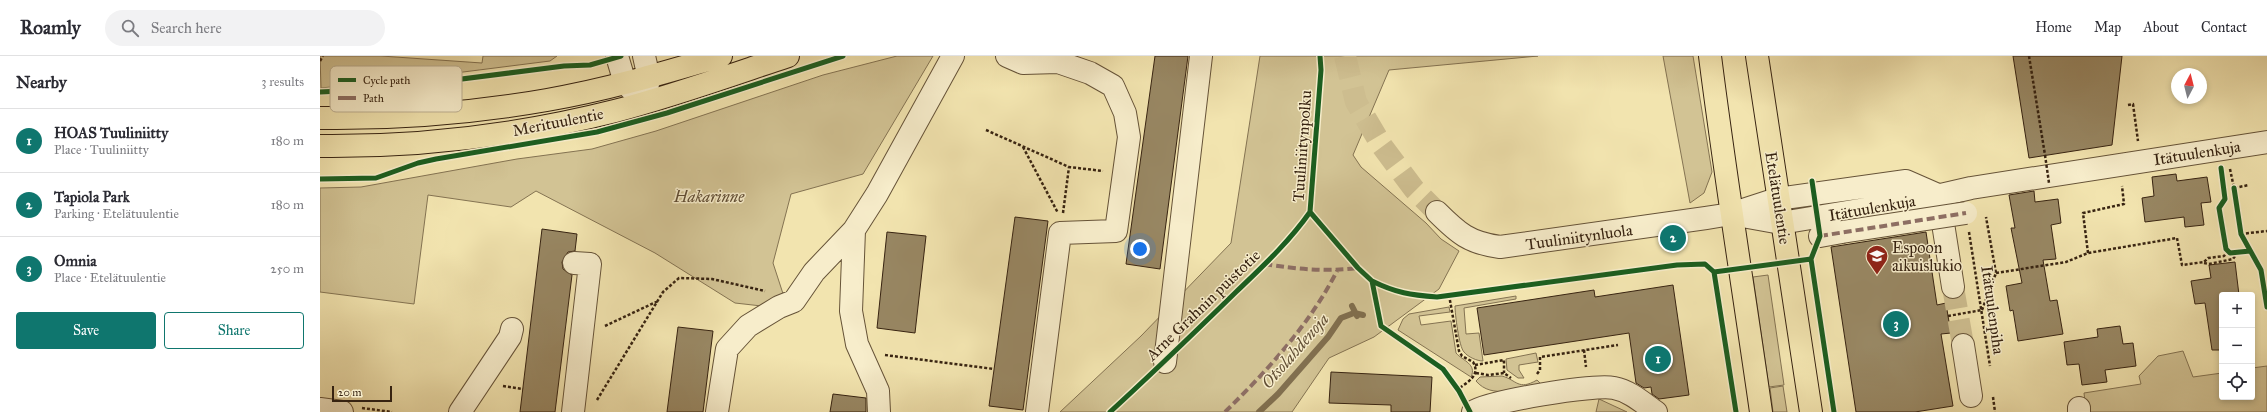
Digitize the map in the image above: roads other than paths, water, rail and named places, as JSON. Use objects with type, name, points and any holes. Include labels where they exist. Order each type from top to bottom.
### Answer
[{"type":"main road","name":"Merituulentie","points":[[462,110],[546,100],[650,78],[720,56]]},
{"type":"main road","name":"Merituulentie","points":[[320,146],[418,143],[483,136],[614,111],[788,56]]},
{"type":"main road","points":[[1710,56],[1731,214],[1761,412]]},
{"type":"main road","name":"Etelätuulentie","points":[[1757,57],[1777,199],[1811,412]]},
{"type":"main road","name":"Merituulentie","points":[[320,118],[446,112]]},
{"type":"street","points":[[617,56],[625,83],[644,102]]},
{"type":"street","points":[[644,56],[650,78],[644,102]]},
{"type":"street","points":[[718,412],[727,349],[748,326],[779,307],[794,301],[814,272],[854,230],[877,194],[954,56]]},
{"type":"street","points":[[1007,56],[1024,63],[1058,62],[1092,65],[1113,86],[1124,113],[1129,137],[1116,231],[1061,227],[1037,412]]},
{"type":"street","points":[[1165,362],[1201,56]]},
{"type":"street","name":"Itätuulenkuja","points":[[1731,214],[1781,223],[1919,200],[1971,188],[2267,142]]},
{"type":"street","name":"Itätuulenkuja","points":[[1731,214],[1777,199],[1906,181],[1938,195]]},
{"type":"street","points":[[1938,195],[1953,287]]},
{"type":"street","name":"Tuuliniitynluola","points":[[1437,212],[1458,233],[1470,240],[1500,247],[1731,214]]},
{"type":"street","points":[[1820,236],[1974,212]]},
{"type":"street","points":[[854,230],[851,311],[861,352],[878,391],[879,412]]},
{"type":"street","points":[[572,412],[590,264],[574,263]]},
{"type":"street","points":[[460,412],[510,337],[512,329]]},
{"type":"street","points":[[1963,345],[1971,396]]},
{"type":"street","points":[[1468,404],[1500,403],[1598,386],[1626,391],[1656,412]]},
{"type":"street","points":[[320,409],[342,412]]},
{"type":"waterway","name":"Otsolahdenoja","points":[[1352,306],[1357,316]]},
{"type":"waterway","name":"Otsolahdenoja","points":[[1259,412],[1278,394],[1328,337],[1341,318],[1354,313],[1363,315]]},
{"type":"tunnel","points":[[1345,56],[1356,102],[1382,146],[1414,189],[1437,212]]},
{"type":"tunnel","points":[[1953,287],[1963,345]]},
{"type":"place","name":"Tapiola Park","points":[[1673,238]]},
{"type":"place","name":"Espoon aikuislukio","points":[[1877,276]]},
{"type":"place","name":"Omnia","points":[[1896,324]]},
{"type":"place","name":"HOAS Tuuliniitty","points":[[1658,359]]},
{"type":"park label","name":"Hakarinne","points":[[709,196]]}]
